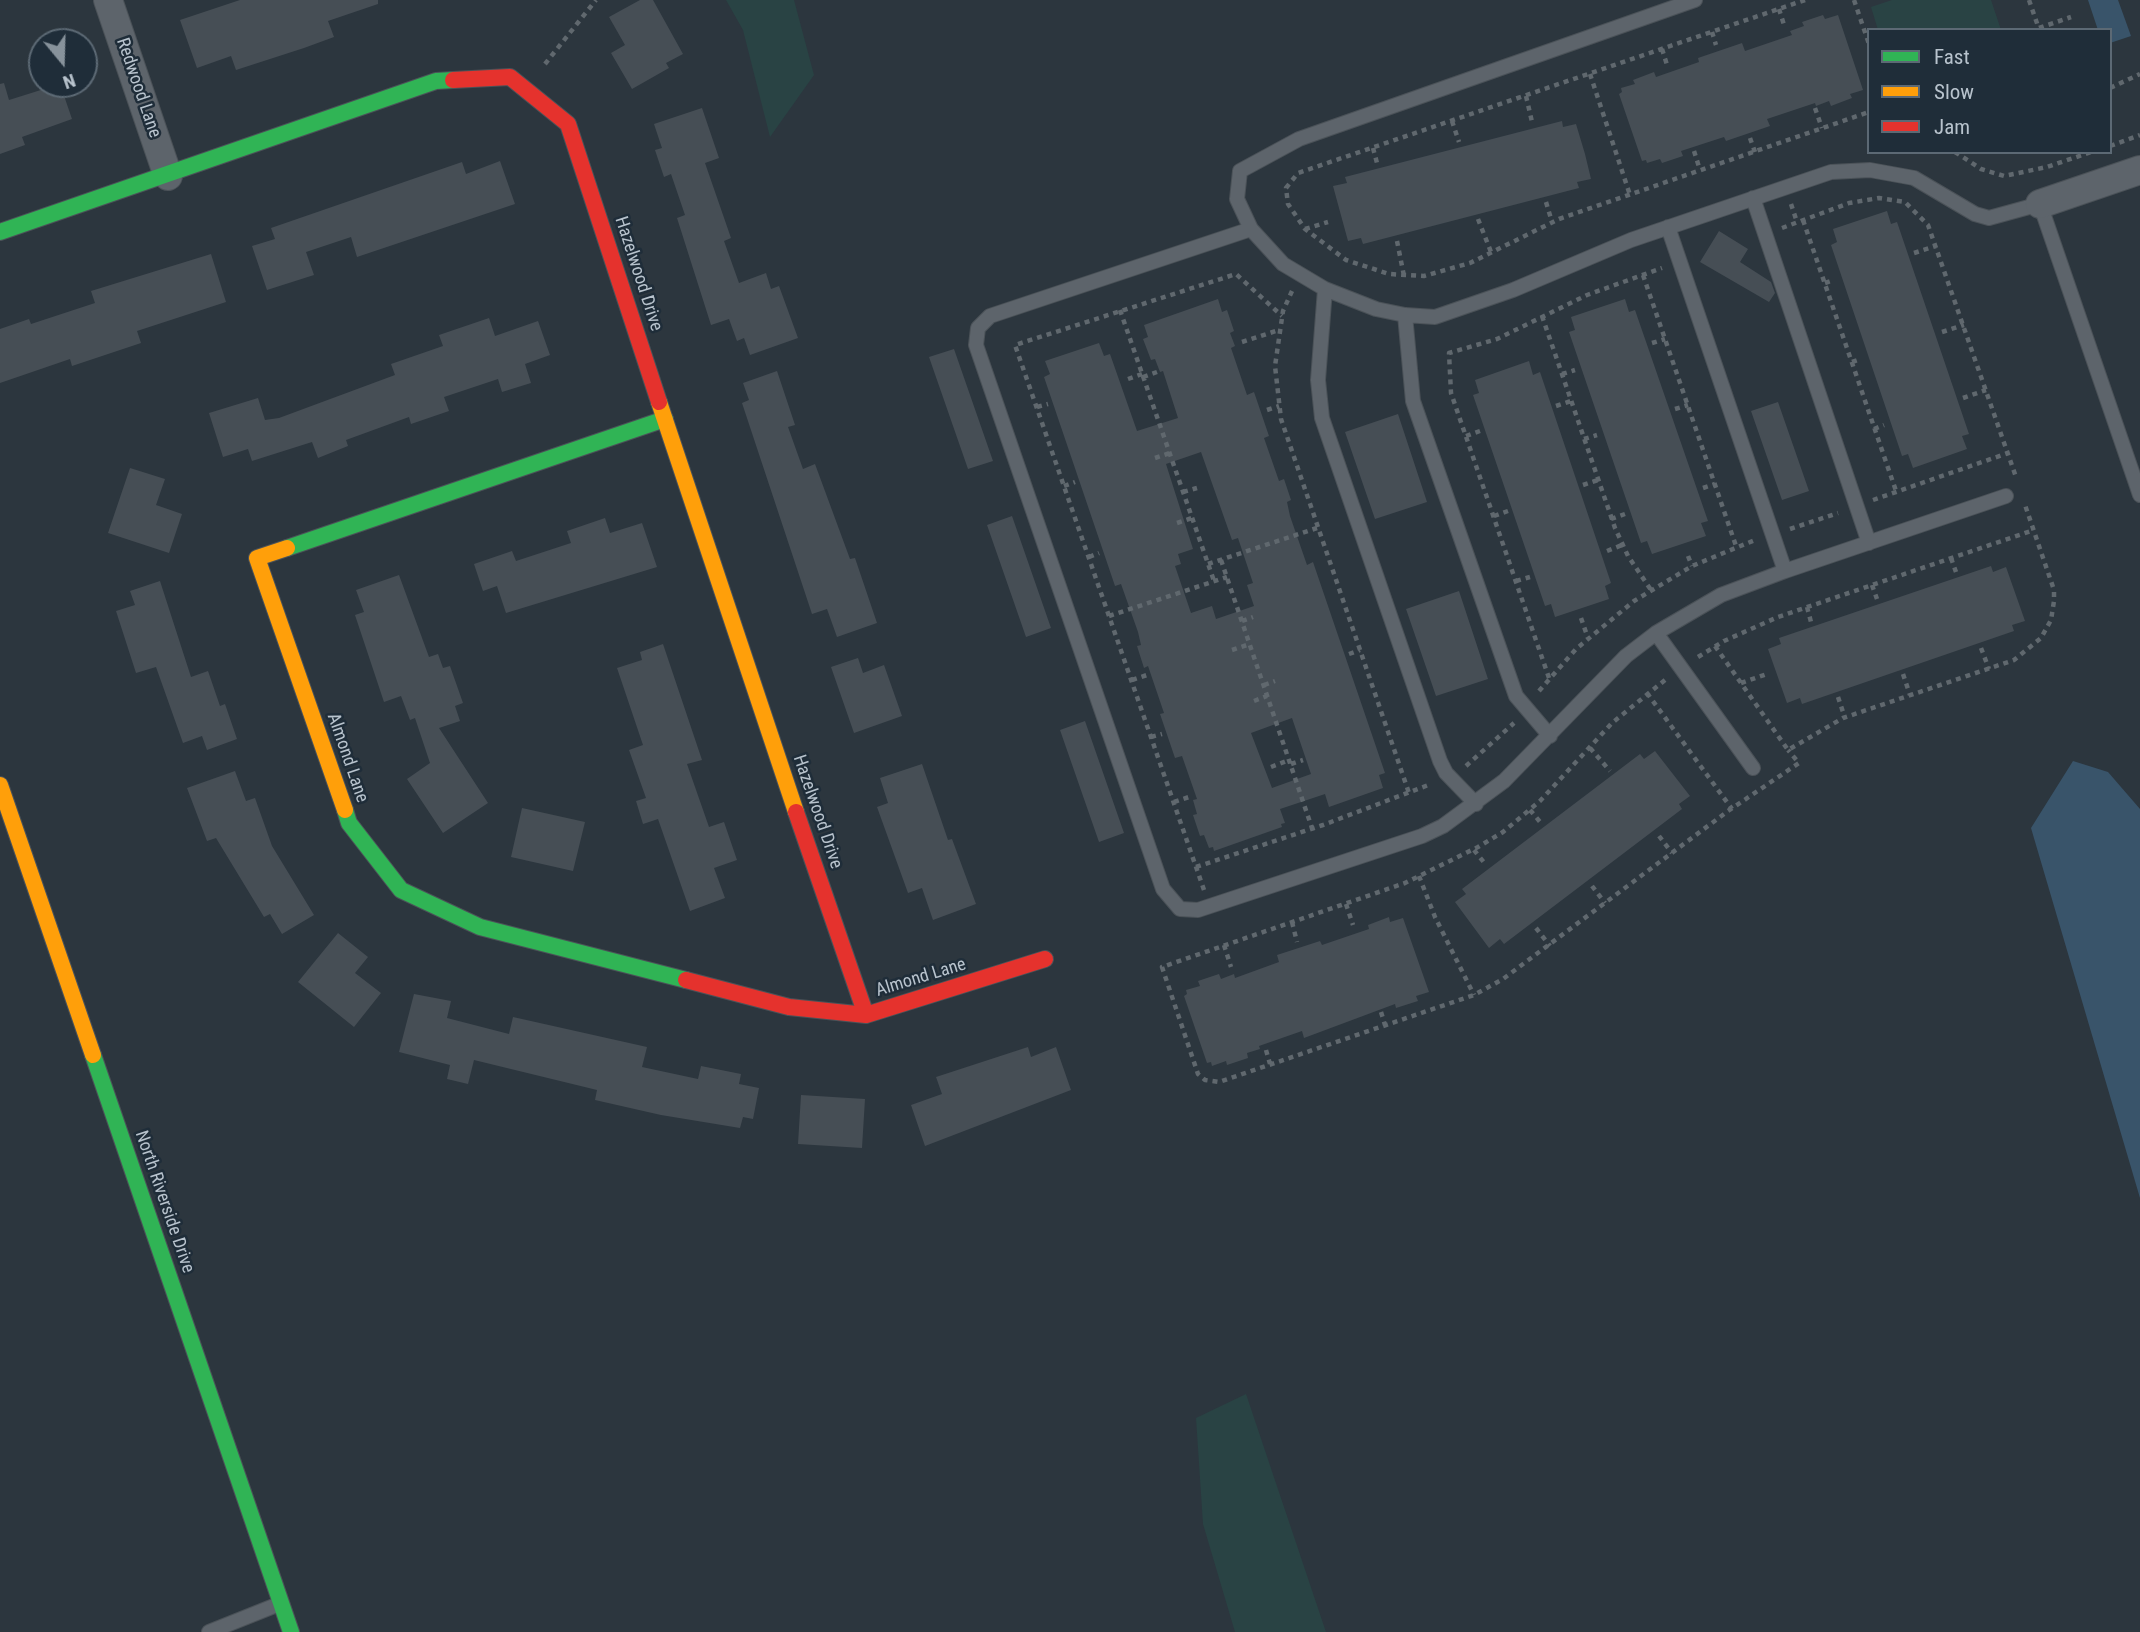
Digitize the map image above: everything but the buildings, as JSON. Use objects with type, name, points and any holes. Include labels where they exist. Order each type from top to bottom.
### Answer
[{"type":"street","name":"Redwood Lane","points":[[108,0],[168,176]]},
{"type":"street","name":"Hazelwood Drive","points":[[0,232],[436,81],[510,77],[568,124],[866,1015]]},
{"type":"street","points":[[2040,204],[2140,170]]},
{"type":"street","name":"Almond Lane","points":[[665,419],[257,558],[349,823],[401,890],[480,927],[789,1007],[866,1015],[1045,959]]},
{"type":"street","name":"North Riverside Drive","points":[[0,785],[291,1632]]},
{"type":"lane","points":[[1695,0],[1299,139],[1240,171],[1237,199],[1251,229],[1283,264],[1325,289],[1376,309],[1405,315],[1450,314],[1668,227],[1824,174],[1856,170],[1914,178],[1975,214],[1989,218],[2040,204],[2140,495]]},
{"type":"lane","points":[[1753,198],[1869,543]]},
{"type":"lane","points":[[1668,227],[1785,571]]},
{"type":"lane","points":[[1251,229],[989,316],[981,323],[976,334],[976,345],[1163,889],[1169,900],[1186,912],[1422,836],[1476,804],[1550,736],[1626,656],[1656,633],[1721,594],[2013,494]]},
{"type":"lane","points":[[1325,289],[1318,380],[1322,418],[1440,761],[1450,777],[1476,804]]},
{"type":"lane","points":[[1405,315],[1413,401],[1516,696],[1525,710],[1550,736]]},
{"type":"lane","points":[[1656,633],[1753,768]]},
{"type":"lane","points":[[209,1632],[281,1603]]},
{"type":"path","points":[[525,89],[596,0]]},
{"type":"path","points":[[1805,0],[1293,177],[1286,188],[1286,198],[1305,229],[1346,260],[1372,271],[1424,276],[1451,270],[1552,222],[1867,113]]},
{"type":"path","points":[[1854,0],[1867,38]]},
{"type":"path","points":[[2029,0],[2039,28]]},
{"type":"path","points":[[1779,9],[1785,28]]},
{"type":"path","points":[[2042,28],[2070,17]]},
{"type":"path","points":[[1712,32],[1716,45]]},
{"type":"path","points":[[1662,49],[1668,68]]},
{"type":"path","points":[[1590,74],[1630,195]]},
{"type":"path","points":[[2112,87],[2140,74]]},
{"type":"path","points":[[1526,96],[1532,122]]},
{"type":"path","points":[[1815,108],[1822,128]]},
{"type":"path","points":[[1452,121],[1459,142]]},
{"type":"path","points":[[2112,145],[2140,135]]},
{"type":"path","points":[[1750,138],[1755,152]]},
{"type":"path","points":[[1373,148],[1377,163]]},
{"type":"path","points":[[1616,154],[1625,151]]},
{"type":"path","points":[[1694,151],[1700,170]]},
{"type":"path","points":[[1958,154],[1981,169],[2004,176],[2047,167],[2085,154]]},
{"type":"path","points":[[1765,234],[1879,198],[1905,202],[1930,228],[2016,479]]},
{"type":"path","points":[[1546,202],[1552,222]]},
{"type":"path","points":[[1478,219],[1491,252]]},
{"type":"path","points":[[1803,220],[1896,491]]},
{"type":"path","points":[[1305,229],[1328,222]]},
{"type":"path","points":[[1397,241],[1404,276]]},
{"type":"path","points":[[1914,253],[1937,246]]},
{"type":"path","points":[[1549,678],[1451,393],[1449,353],[1497,339],[1601,289],[1680,262]]},
{"type":"path","points":[[1210,906],[1015,345],[1236,274],[1282,316]]},
{"type":"path","points":[[1299,274],[1279,330],[1275,366],[1279,406],[1293,461],[1409,793]]},
{"type":"path","points":[[1643,275],[1736,547]]},
{"type":"path","points":[[1825,283],[1835,280]]},
{"type":"path","points":[[1120,310],[1214,581]]},
{"type":"path","points":[[1542,316],[1611,519],[1622,545],[1651,590]]},
{"type":"path","points":[[1942,332],[1964,325]]},
{"type":"path","points":[[1242,342],[1279,330]]},
{"type":"path","points":[[1652,343],[1665,339]]},
{"type":"path","points":[[1852,362],[1861,359]]},
{"type":"path","points":[[1562,374],[1575,370]]},
{"type":"path","points":[[1128,379],[1157,372]]},
{"type":"path","points":[[1963,398],[1986,390]]},
{"type":"path","points":[[1556,406],[1571,401]]},
{"type":"path","points":[[1037,407],[1048,404]]},
{"type":"path","points":[[1675,409],[1688,405]]},
{"type":"path","points":[[1267,410],[1279,406]]},
{"type":"path","points":[[1874,429],[1884,425]]},
{"type":"path","points":[[1466,436],[1480,431]]},
{"type":"path","points":[[1584,439],[1597,435]]},
{"type":"path","points":[[1166,441],[1174,438]]},
{"type":"path","points":[[1154,458],[1170,453]]},
{"type":"path","points":[[1196,867],[1450,777],[1500,739],[1549,678],[1588,638],[1651,590],[1692,566],[1736,547],[2008,453]]},
{"type":"path","points":[[1285,464],[1293,461]]},
{"type":"path","points":[[1583,485],[1598,480]]},
{"type":"path","points":[[1064,486],[1075,482]]},
{"type":"path","points":[[1703,488],[1715,484]]},
{"type":"path","points":[[1183,492],[1197,488]]},
{"type":"path","points":[[1788,750],[1845,718],[2014,660],[2041,638],[2053,614],[2054,590],[2034,530],[2013,494]]},
{"type":"path","points":[[1494,516],[1508,511]]},
{"type":"path","points":[[1611,519],[1625,514]]},
{"type":"path","points":[[1177,523],[1192,518]]},
{"type":"path","points":[[1208,564],[1317,528]]},
{"type":"path","points":[[1681,669],[1715,646],[1807,607],[2034,530]]},
{"type":"path","points":[[1606,551],[1622,545]]},
{"type":"path","points":[[1088,557],[1099,553]]},
{"type":"path","points":[[1688,556],[1692,566]]},
{"type":"path","points":[[1951,558],[1956,572]]},
{"type":"path","points":[[1221,560],[1312,828]]},
{"type":"path","points":[[1516,581],[1530,576]]},
{"type":"path","points":[[1109,616],[1227,577]]},
{"type":"path","points":[[1328,588],[1337,585]]},
{"type":"path","points":[[1872,585],[1877,599]]},
{"type":"path","points":[[1807,607],[1811,622]]},
{"type":"path","points":[[1242,621],[1253,617]]},
{"type":"path","points":[[1581,618],[1588,638]]},
{"type":"path","points":[[1232,650],[1250,644]]},
{"type":"path","points":[[1162,967],[1195,1070],[1201,1077],[1219,1082],[1474,995],[1503,979],[1732,809],[1799,763],[1715,646]]},
{"type":"path","points":[[1981,648],[1989,669]]},
{"type":"path","points":[[1349,654],[1360,650]]},
{"type":"path","points":[[1741,683],[1768,674]]},
{"type":"path","points":[[1903,674],[1910,695]]},
{"type":"path","points":[[1132,680],[1147,675]]},
{"type":"path","points":[[1264,685],[1275,681]]},
{"type":"path","points":[[1647,693],[1732,809]]},
{"type":"path","points":[[1254,701],[1268,696]]},
{"type":"path","points":[[1838,697],[1845,718]]},
{"type":"path","points":[[1379,735],[1388,731]]},
{"type":"path","points":[[1151,737],[1162,734]]},
{"type":"path","points":[[1590,748],[1610,771]]},
{"type":"path","points":[[1271,767],[1303,760]]},
{"type":"path","points":[[1174,802],[1189,797]]},
{"type":"path","points":[[1530,810],[1541,823]]},
{"type":"path","points":[[1659,836],[1672,853]]},
{"type":"path","points":[[1473,849],[1486,865]]},
{"type":"path","points":[[1419,876],[1435,917],[1474,995]]},
{"type":"path","points":[[1592,886],[1605,903]]},
{"type":"path","points":[[1346,904],[1353,925]]},
{"type":"path","points":[[1292,922],[1297,942]]},
{"type":"path","points":[[1536,928],[1550,946]]},
{"type":"path","points":[[1224,946],[1231,967]]},
{"type":"path","points":[[1381,1012],[1385,1025]]},
{"type":"path","points":[[1334,1032],[1336,1042]]},
{"type":"path","points":[[1266,1050],[1270,1064]]},
{"type":"green space","points":[[726,0],[794,0],[814,75],[770,137],[743,30]]},
{"type":"green space","points":[[1892,0],[1991,0],[2000,28],[1877,28],[1871,7]]},
{"type":"green space","points":[[1246,1394],[1326,1632],[1235,1632],[1203,1524],[1196,1418]]},
{"type":"water","points":[[2088,0],[2118,0],[2131,36],[2112,42],[2112,28],[2097,28]]},
{"type":"water","points":[[2073,761],[2108,772],[2140,809],[2140,1198],[2031,828]]},
{"type":"traffic: fast","points":[[0,232],[436,81],[453,80]]},
{"type":"traffic: fast","points":[[287,548],[665,419]]},
{"type":"traffic: fast","points":[[345,810],[349,823],[401,890],[480,927],[686,980]]},
{"type":"traffic: fast","points":[[93,1055],[291,1632]]},
{"type":"traffic: slow","points":[[659,402],[796,812]]},
{"type":"traffic: slow","points":[[287,548],[257,558],[345,810]]},
{"type":"traffic: slow","points":[[0,785],[93,1055]]},
{"type":"traffic: jam","points":[[453,80],[510,77],[568,124],[659,402]]},
{"type":"traffic: jam","points":[[796,812],[866,1015]]},
{"type":"traffic: jam","points":[[686,980],[789,1007],[866,1015],[1045,959]]}]
